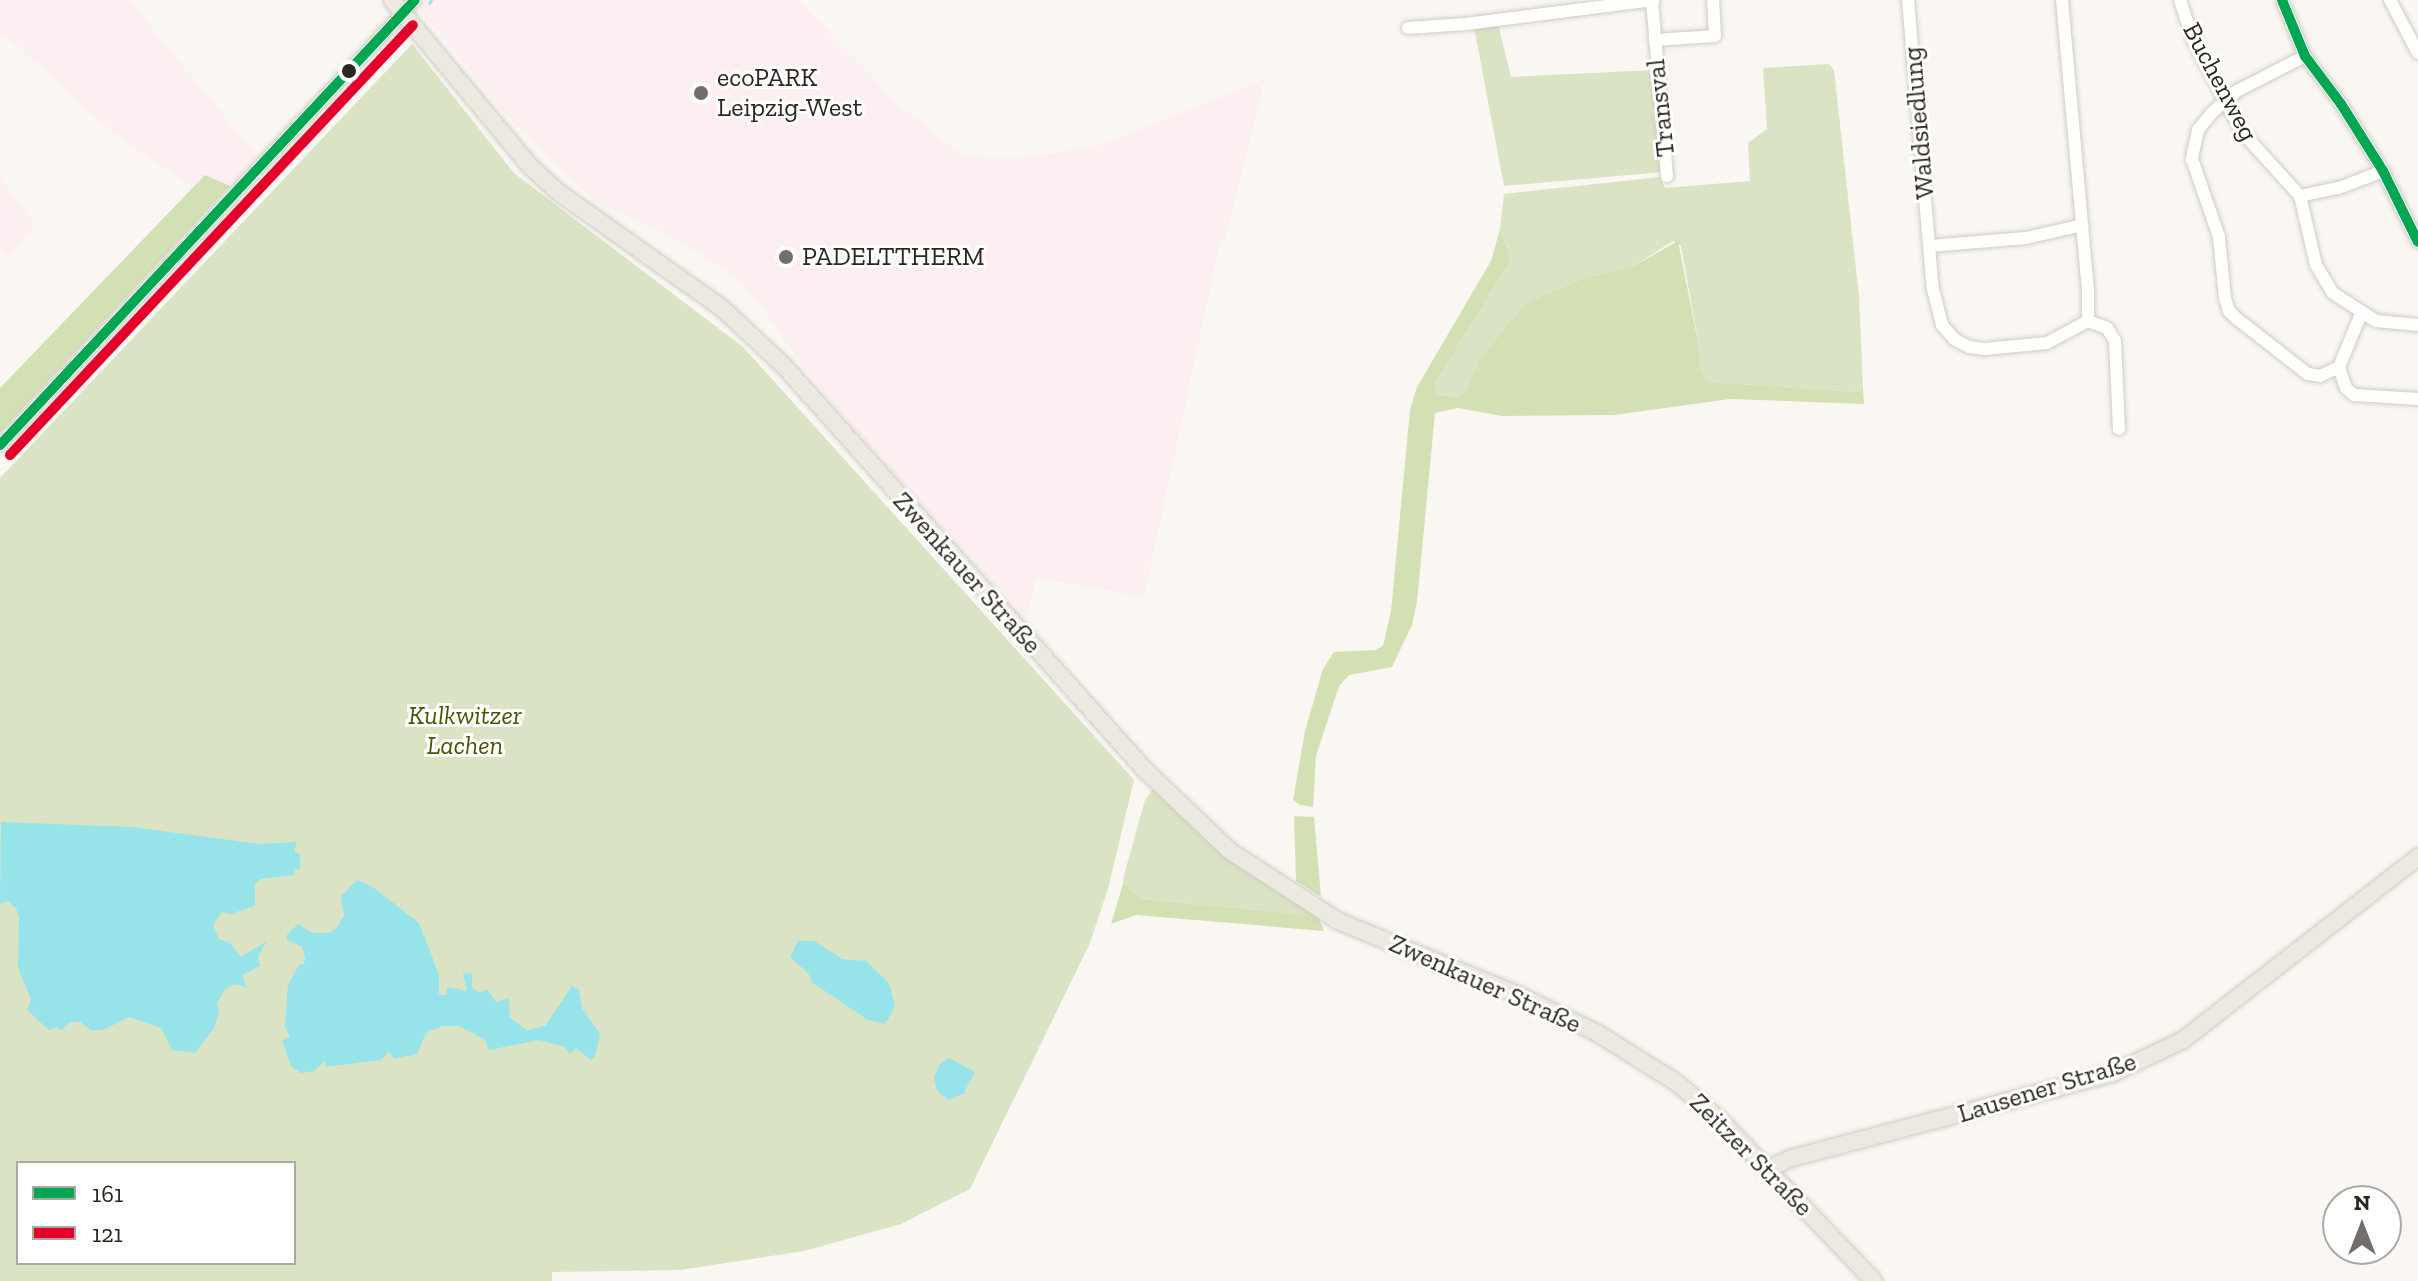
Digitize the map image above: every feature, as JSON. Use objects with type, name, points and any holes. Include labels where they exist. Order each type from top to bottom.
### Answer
[{"type":"main road","name":"Zwenkauer Straße","points":[[392,0],[530,166],[558,192],[701,291],[784,366],[1145,770],[1230,851],[1338,921],[1473,974],[1616,1044]]},
{"type":"main road","name":"Lausener Straße","points":[[1768,1169],[2111,1074],[2183,1040],[2418,857]]},
{"type":"main road","name":"Zeitzer Straße","points":[[1616,1044],[1677,1083],[1768,1169],[1874,1281]]},
{"type":"main road","points":[[1780,1182],[1805,1157]]},
{"type":"street","points":[[0,445],[415,0]]},
{"type":"street","name":"Transval","points":[[1408,28],[1653,0],[1667,176]]},
{"type":"street","name":"Transval","points":[[1655,40],[1715,36],[1713,0]]},
{"type":"street","name":"Waldsiedlung","points":[[1908,0],[1933,289],[1942,325],[1954,339],[1969,347],[2047,343],[2088,321]]},
{"type":"street","points":[[2062,0],[2083,225],[2088,321],[2107,328],[2115,341],[2119,429]]},
{"type":"street","name":"Buchenweg","points":[[2180,0],[2193,40],[2242,132],[2300,196],[2316,265],[2333,293],[2361,314],[2398,326],[2418,325]]},
{"type":"street","points":[[2282,0],[2305,56],[2341,104],[2383,171],[2418,242]]},
{"type":"street","points":[[2390,0],[2418,53]]},
{"type":"street","points":[[2305,56],[2237,91],[2198,130],[2192,159],[2219,237],[2229,311],[2308,374],[2320,376],[2339,367]]},
{"type":"street","points":[[2300,196],[2339,188],[2383,171]]},
{"type":"street","points":[[1930,246],[2026,238],[2083,225]]},
{"type":"street","points":[[2361,314],[2339,367],[2346,388],[2354,395],[2418,399]]},
{"type":"shaded area","points":[[0,0],[129,0],[257,156],[215,202],[113,133],[4,34],[0,36]]},
{"type":"shaded area","points":[[413,0],[798,0],[901,107],[964,157],[1020,159],[1101,145],[1264,80],[1225,239],[1221,238],[1144,597],[1037,578],[1026,617],[865,441],[802,366],[765,311],[736,277],[667,234],[595,202],[500,109]]},
{"type":"shaded area","points":[[0,178],[35,225],[8,259],[0,250]]},
{"type":"green space","points":[[1498,24],[1511,77],[1653,70],[1663,172],[1504,186],[1474,27]]},
{"type":"green space","name":"Kulkwitzer Lachen","points":[[412,44],[514,173],[743,347],[1134,780],[1108,889],[1090,943],[970,1189],[901,1224],[804,1251],[680,1270],[552,1272],[552,1281],[0,1281],[0,478]]},
{"type":"green space","points":[[1829,64],[1834,70],[1859,296],[1863,388],[1857,392],[1707,382],[1699,364],[1700,352],[1681,246],[1673,241],[1632,267],[1587,277],[1532,300],[1521,308],[1479,360],[1465,392],[1457,397],[1437,395],[1435,383],[1511,260],[1500,229],[1504,194],[1660,177],[1665,188],[1750,181],[1748,143],[1767,129],[1763,68]]},
{"type":"green space","points":[[205,175],[230,186],[0,433],[0,388]]},
{"type":"green space","points":[[1500,229],[1511,260],[1435,383],[1437,395],[1457,397],[1465,392],[1479,360],[1521,308],[1532,300],[1587,277],[1632,267],[1678,241],[1700,352],[1699,364],[1707,382],[1857,392],[1863,388],[1864,404],[1730,399],[1614,415],[1502,416],[1458,408],[1435,413],[1417,602],[1412,625],[1392,667],[1349,675],[1339,686],[1316,756],[1313,807],[1300,805],[1293,800],[1305,731],[1323,669],[1334,652],[1375,650],[1383,646],[1391,611],[1410,410],[1417,387],[1491,261]]},
{"type":"green space","points":[[1153,789],[1205,839],[1271,888],[1318,916],[1142,899],[1129,891],[1123,884],[1124,875],[1145,800]]},
{"type":"green space","points":[[1294,816],[1314,817],[1321,897],[1296,881]]},
{"type":"green space","points":[[1123,884],[1142,899],[1318,916],[1324,931],[1136,915],[1111,924]]},
{"type":"water","points":[[1,822],[132,827],[259,844],[297,842],[294,851],[300,855],[300,870],[295,869],[294,875],[261,879],[255,884],[255,906],[230,914],[222,912],[213,925],[219,939],[230,943],[241,957],[267,941],[258,956],[260,966],[242,975],[247,987],[234,984],[225,989],[217,1003],[219,1012],[214,1028],[195,1053],[172,1050],[161,1028],[129,1017],[103,1030],[91,1030],[80,1022],[70,1022],[62,1030],[56,1027],[49,1030],[27,1010],[31,999],[18,968],[19,918],[16,908],[7,901],[0,904]]},
{"type":"water","points":[[357,880],[374,888],[419,923],[439,975],[439,995],[446,995],[447,987],[467,991],[463,973],[472,974],[472,988],[479,992],[488,990],[496,1002],[509,998],[510,1018],[527,1030],[545,1026],[572,986],[579,990],[582,1008],[600,1034],[595,1057],[591,1060],[576,1048],[570,1054],[565,1047],[539,1040],[489,1050],[485,1040],[459,1026],[442,1026],[426,1033],[417,1054],[394,1059],[389,1052],[381,1060],[326,1067],[325,1060],[314,1071],[300,1073],[291,1066],[282,1040],[290,1038],[285,1026],[288,985],[299,965],[304,964],[305,957],[302,947],[287,940],[286,936],[298,924],[313,933],[329,933],[337,928],[344,916],[341,896]]},
{"type":"water","points":[[798,941],[814,941],[842,959],[866,961],[889,983],[895,1006],[885,1024],[868,1020],[813,983],[808,973],[790,957]]},
{"type":"water","points":[[949,1058],[975,1072],[963,1094],[948,1100],[937,1091],[934,1077],[940,1064]]},
{"type":"transit line","name":"161","points":[[0,445],[415,0]]},
{"type":"transit line","name":"161","points":[[2282,0],[2305,56],[2341,104],[2383,171],[2418,242]]},
{"type":"transit line","name":"121","points":[[10,455],[413,25]]},
{"type":"place","name":"ecoPARK Leipzig-West","points":[[701,93]]},
{"type":"place","name":"PADELTTHERM","points":[[786,257]]}]
